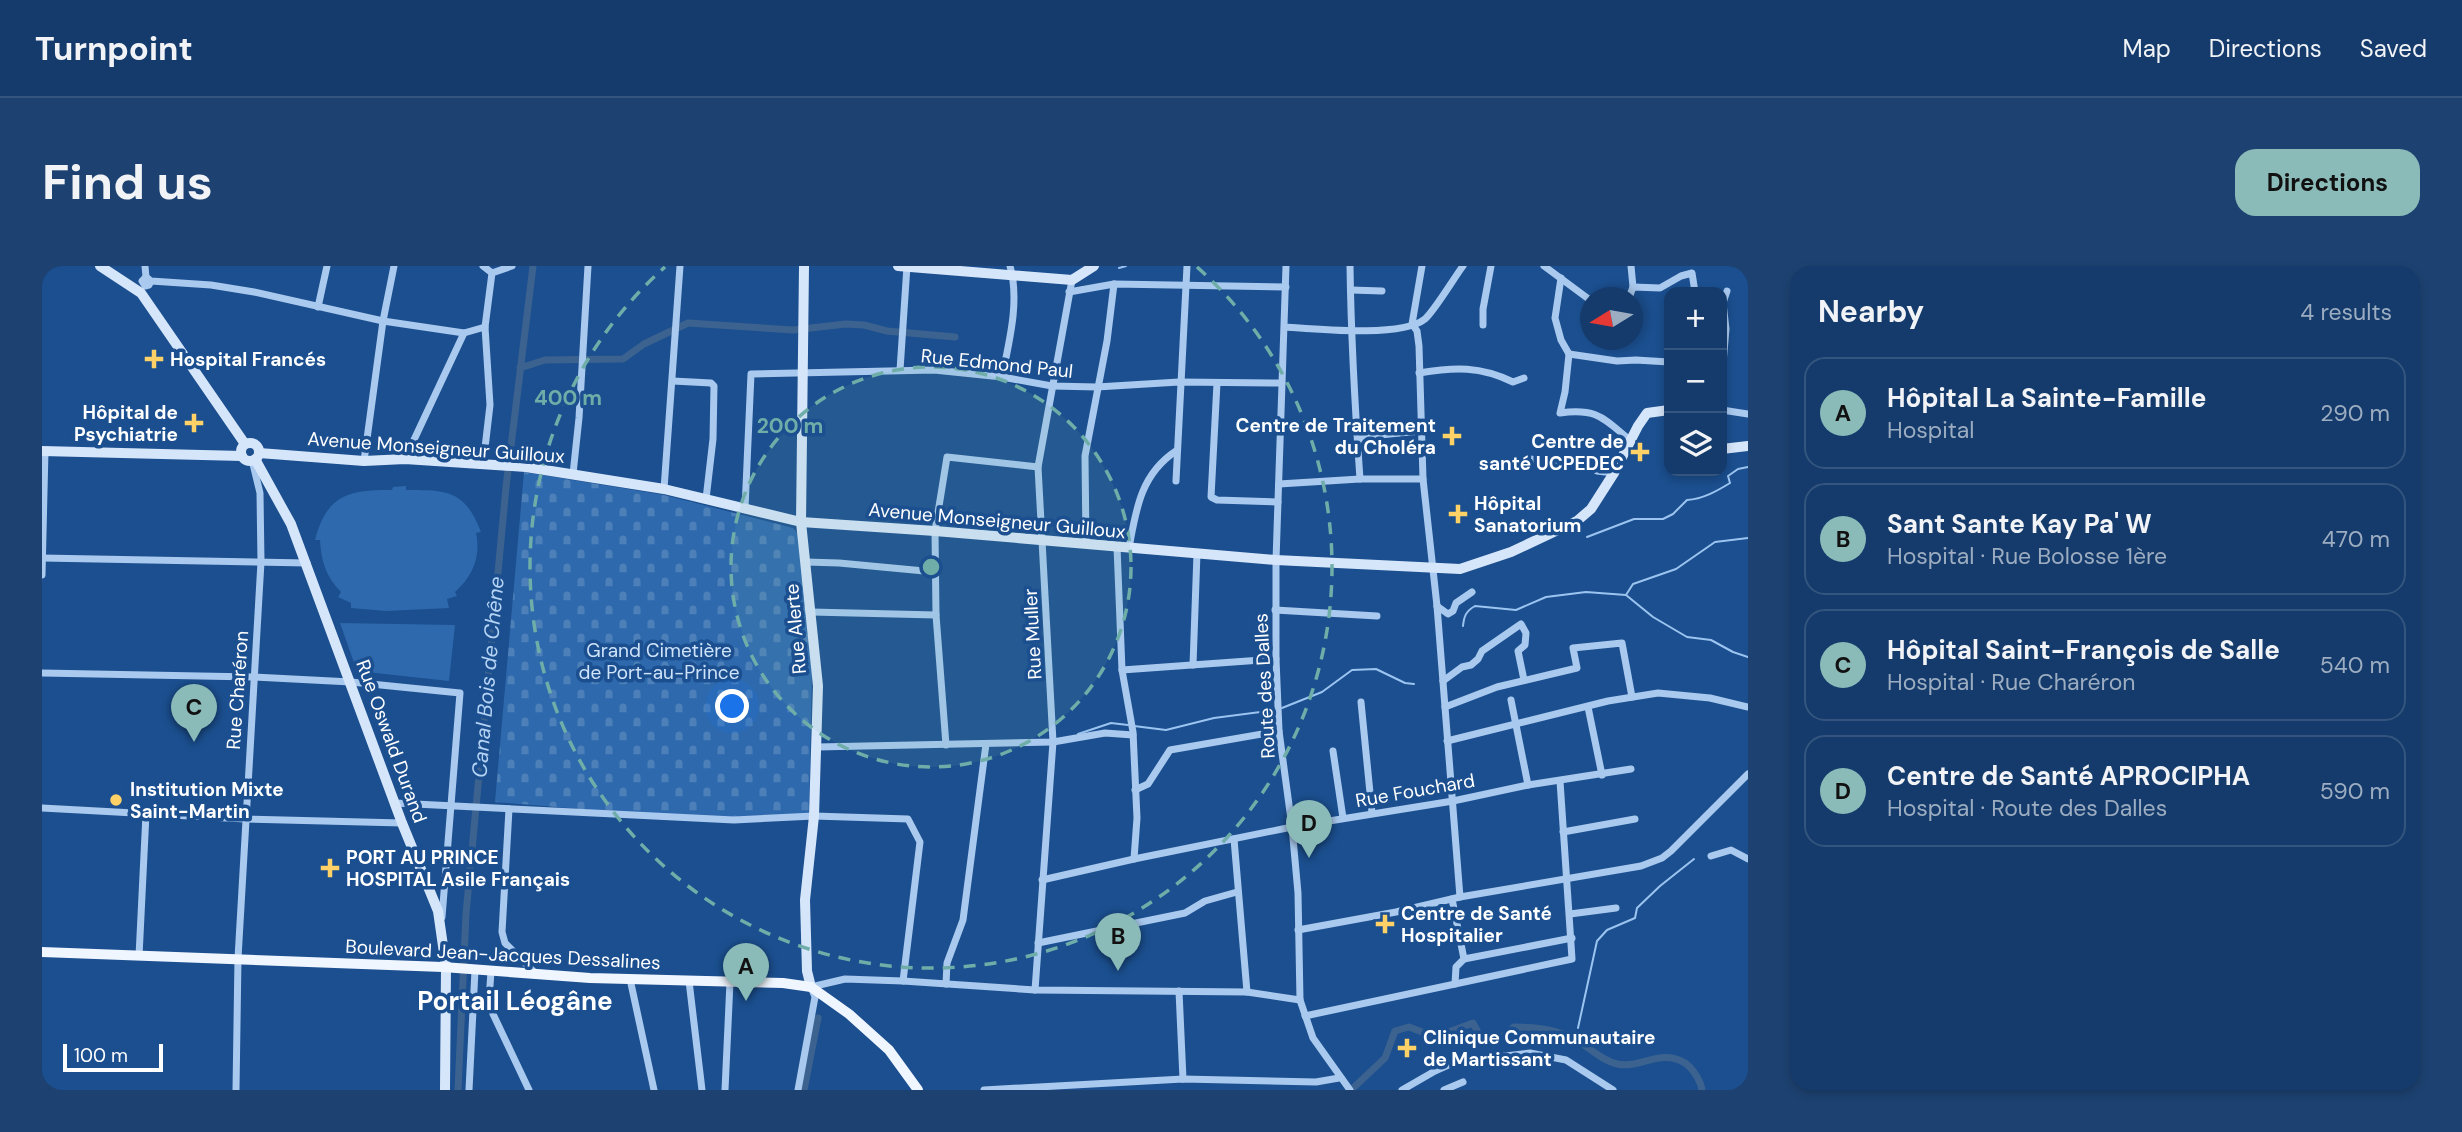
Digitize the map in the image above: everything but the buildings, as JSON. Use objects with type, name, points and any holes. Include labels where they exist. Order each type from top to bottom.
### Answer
[{"type":"main road","name":"Boulevard Jean-Jacques Dessalines","points":[[42,952],[238,958],[630,979],[783,983],[811,987],[869,1030],[889,1051],[918,1090]]},
{"type":"street","points":[[100,266],[146,284],[211,285],[383,321],[464,333],[485,327]]},
{"type":"street","points":[[145,266],[146,284],[245,444]]},
{"type":"street","points":[[318,307],[327,266]]},
{"type":"street","points":[[364,461],[383,321],[394,266]]},
{"type":"street","points":[[484,266],[492,273]]},
{"type":"street","points":[[492,273],[512,266]]},
{"type":"street","points":[[573,474],[588,266]]},
{"type":"street","points":[[664,489],[674,381],[674,338],[680,266]]},
{"type":"street","name":"Rue Alerte","points":[[804,266],[801,522],[818,685],[814,817],[805,900],[807,971],[811,987]]},
{"type":"street","points":[[900,370],[904,267],[1011,271],[1072,280],[1094,266]]},
{"type":"street","points":[[1176,481],[1187,266]]},
{"type":"street","name":"Route des Dalles","points":[[1286,266],[1275,610],[1279,728],[1298,893],[1300,1000],[1313,1038],[1341,1081],[1350,1090]]},
{"type":"street","points":[[1350,266],[1350,331],[1356,376],[1360,479]]},
{"type":"street","points":[[1422,266],[1412,324],[1417,331],[1423,479],[1437,606],[1461,897]]},
{"type":"street","points":[[1284,327],[1384,331],[1412,324],[1424,319],[1463,266]]},
{"type":"street","points":[[1483,325],[1483,309],[1491,266]]},
{"type":"street","points":[[1544,266],[1580,292]]},
{"type":"street","points":[[1631,266],[1633,287]]},
{"type":"street","points":[[1002,377],[1011,330],[1014,292],[1011,271]]},
{"type":"street","points":[[483,464],[490,405],[485,327],[492,273]]},
{"type":"street","points":[[1643,287],[1660,288],[1681,276],[1692,274],[1694,287]]},
{"type":"street","points":[[1561,278],[1555,318],[1557,332],[1569,354],[1560,413],[1578,411],[1598,414],[1630,440]]},
{"type":"street","name":"Rue Muller","points":[[1035,990],[1053,742],[1038,467],[1072,280]]},
{"type":"street","points":[[1086,544],[1084,456],[1107,341],[1115,284]]},
{"type":"street","points":[[1069,292],[1115,284],[1286,288]]},
{"type":"street","points":[[1350,290],[1382,291]]},
{"type":"street","points":[[405,459],[464,333]]},
{"type":"street","points":[[1569,354],[1616,361],[1664,362]]},
{"type":"street","points":[[1419,373],[1447,368],[1500,374],[1513,382],[1524,378]]},
{"type":"street","name":"Rue Edmond Paul","points":[[745,509],[751,374],[934,370],[1002,377],[1052,386],[1097,387],[1180,382],[1282,383]]},
{"type":"street","points":[[674,381],[710,383],[714,386],[713,439],[706,499]]},
{"type":"street","points":[[1217,383],[1211,496],[1217,500],[1278,502]]},
{"type":"street","name":"Avenue Monseigneur Guilloux","points":[[44,451],[364,461],[405,459],[526,467],[664,489],[801,522],[1276,560],[1460,569],[1511,552],[1577,521],[1591,509],[1647,413],[1664,411]]},
{"type":"street","points":[[1727,411],[1748,414]]},
{"type":"street","points":[[1357,440],[1361,437],[1421,431]]},
{"type":"street","points":[[253,443],[258,447],[252,457],[241,451],[245,444],[253,443]]},
{"type":"street","points":[[1727,448],[1748,446]]},
{"type":"street","points":[[42,575],[44,451]]},
{"type":"street","points":[[1129,548],[1137,504],[1146,481],[1156,468],[1176,451]]},
{"type":"street","name":"Rue Charéron","points":[[236,1090],[238,958],[261,562],[260,493],[252,457]]},
{"type":"street","name":"Rue Oswald Durand","points":[[252,457],[291,524],[402,823],[438,911],[450,968],[445,1090]]},
{"type":"street","points":[[946,746],[934,572],[935,531],[947,457],[1038,467]]},
{"type":"street","points":[[1528,459],[1577,463],[1597,471],[1614,473]]},
{"type":"street","points":[[1279,484],[1360,479],[1423,479]]},
{"type":"street","points":[[1117,547],[1122,670],[1133,735],[1137,839],[1134,859]]},
{"type":"street","points":[[1193,665],[1197,553]]},
{"type":"street","points":[[42,558],[307,564]]},
{"type":"street","points":[[806,562],[934,572]]},
{"type":"street","points":[[1437,606],[1448,614],[1472,592]]},
{"type":"street","points":[[1275,610],[1377,616]]},
{"type":"street","points":[[811,612],[936,615]]},
{"type":"street","points":[[1443,681],[1462,667],[1471,665],[1482,652],[1521,624],[1526,633],[1525,645],[1518,651],[1524,680]]},
{"type":"street","points":[[1445,707],[1497,687],[1577,668],[1573,648],[1622,643],[1632,696]]},
{"type":"street","points":[[1122,670],[1276,659]]},
{"type":"street","points":[[42,673],[253,677],[351,682],[460,693],[442,932]]},
{"type":"street","points":[[1447,741],[1632,696],[1658,693],[1710,698],[1748,707]]},
{"type":"street","points":[[1511,700],[1528,785]]},
{"type":"street","points":[[1361,702],[1372,813]]},
{"type":"street","points":[[1588,707],[1602,775]]},
{"type":"street","points":[[1135,790],[1148,784],[1170,750],[1279,728]]},
{"type":"street","points":[[817,747],[1053,742],[1105,733],[1133,735]]},
{"type":"street","points":[[946,984],[947,963],[963,920],[986,744]]},
{"type":"street","points":[[1333,751],[1343,818]]},
{"type":"street","name":"Rue Fouchard","points":[[1042,880],[1292,827],[1631,769]]},
{"type":"street","points":[[1298,930],[1461,897],[1641,866],[1662,858],[1690,834],[1748,774]]},
{"type":"street","points":[[1305,1016],[1572,959],[1560,781]]},
{"type":"street","points":[[395,803],[734,820],[814,817],[908,819],[920,842],[903,981]]},
{"type":"street","points":[[42,808],[245,819],[402,823]]},
{"type":"street","points":[[509,809],[502,932],[505,943],[536,974]]},
{"type":"street","points":[[139,956],[146,814]]},
{"type":"street","points":[[1563,832],[1635,819]]},
{"type":"street","points":[[1234,839],[1247,992]]},
{"type":"street","points":[[1711,856],[1731,850],[1748,859]]},
{"type":"street","points":[[1038,943],[1185,912],[1205,901],[1237,891]]},
{"type":"street","points":[[1452,899],[1464,960]]},
{"type":"street","points":[[1570,914],[1616,908]]},
{"type":"street","points":[[1455,985],[1455,967],[1464,960],[1572,938]]},
{"type":"street","points":[[469,1090],[474,970]]},
{"type":"street","points":[[491,971],[489,1001],[493,1014],[529,1090]]},
{"type":"street","points":[[630,979],[654,1090]]},
{"type":"street","points":[[798,1090],[815,997],[811,987],[845,979],[1035,990],[1247,992],[1300,1000]]},
{"type":"street","points":[[689,981],[702,1090]]},
{"type":"street","points":[[725,1090],[730,982]]},
{"type":"street","points":[[1179,990],[1183,1079]]},
{"type":"street","points":[[1402,1090],[1455,1062],[1530,1053],[1566,1060],[1613,1090]]},
{"type":"street","points":[[984,1090],[1183,1079],[1341,1081]]},
{"type":"street","points":[[1281,1081],[1281,1090]]},
{"type":"street","points":[[1444,1090],[1463,1082]]},
{"type":"green space","name":"Grand Cimetière de Port-au-Prince","points":[[524,472],[664,495],[793,528],[799,535],[812,670],[809,814],[745,818],[664,816],[495,802]]},
{"type":"green space","points":[[406,486],[406,490],[453,495],[468,508],[481,532],[476,533],[476,558],[471,573],[455,592],[457,596],[447,599],[449,608],[386,611],[351,608],[351,603],[338,597],[341,592],[325,568],[320,540],[315,540],[320,525],[333,504],[342,498],[364,491],[392,490],[393,487]]},
{"type":"green space","points":[[340,623],[455,625],[449,681],[357,671]]},
{"type":"waterway","name":"Canal Bois de Chêne","points":[[458,1090],[466,914],[506,487],[533,266]]},
{"type":"waterway","points":[[1119,268],[1126,266]]},
{"type":"waterway","points":[[520,368],[545,360],[623,359],[644,344],[688,323],[793,330],[846,324],[955,337]]},
{"type":"waterway","points":[[1587,537],[1634,519],[1663,519],[1673,514],[1687,500],[1715,492],[1730,483],[1728,476],[1738,469],[1748,467]]},
{"type":"waterway","points":[[1463,626],[1466,614],[1475,606],[1516,610],[1546,597],[1586,592],[1626,595],[1633,584],[1676,569],[1715,542],[1748,538]]},
{"type":"waterway","points":[[1626,595],[1653,617],[1687,637],[1711,640],[1748,657]]},
{"type":"waterway","points":[[1282,708],[1322,692],[1352,670],[1376,669],[1405,683],[1414,684]]},
{"type":"waterway","points":[[1134,726],[1166,730],[1214,718],[1276,710]]},
{"type":"waterway","points":[[1078,734],[1111,723],[1128,725]]},
{"type":"waterway","points":[[1578,1028],[1597,941],[1607,930],[1635,918],[1637,908],[1694,859]]},
{"type":"waterway","points":[[804,1090],[818,1018]]},
{"type":"waterway","points":[[1351,1090],[1385,1058],[1395,1031],[1409,1027],[1435,1037],[1473,1023],[1481,1038],[1497,1041],[1514,1027],[1553,1031],[1576,1040],[1617,1064],[1634,1064],[1659,1058],[1676,1059],[1691,1068],[1702,1090]]},
{"type":"place","name":"Hospital Francés","points":[[154,359]]},
{"type":"place","name":"Hôpital de Psychiatrie","points":[[194,423]]},
{"type":"place","name":"Centre de Traitement du Choléra","points":[[1452,436]]},
{"type":"place","name":"Centre de santé UCPEDEC","points":[[1640,452]]},
{"type":"place","name":"Hôpital Sanatorium","points":[[1458,514]]},
{"type":"place","name":"Hôpital Saint-François de Salle","points":[[194,742]]},
{"type":"place","name":"Institution Mixte Saint-Martin","points":[[116,800]]},
{"type":"place","name":"Centre de Santé APROCIPHA","points":[[1309,858]]},
{"type":"place","name":"PORT AU PRINCE HOSPITAL Asile Français","points":[[330,868]]},
{"type":"place","name":"Centre de Santé Hospitalier","points":[[1385,924]]},
{"type":"place","name":"Sant Sante Kay Pa' W","points":[[1118,971]]},
{"type":"place","name":"Hôpital La Sainte-Famille","points":[[746,1001]]},
{"type":"place","name":"Clinique Communautaire de Martissant","points":[[1407,1048]]},
{"type":"district","name":"Portail Léogâne","points":[[515,1001]]}]
